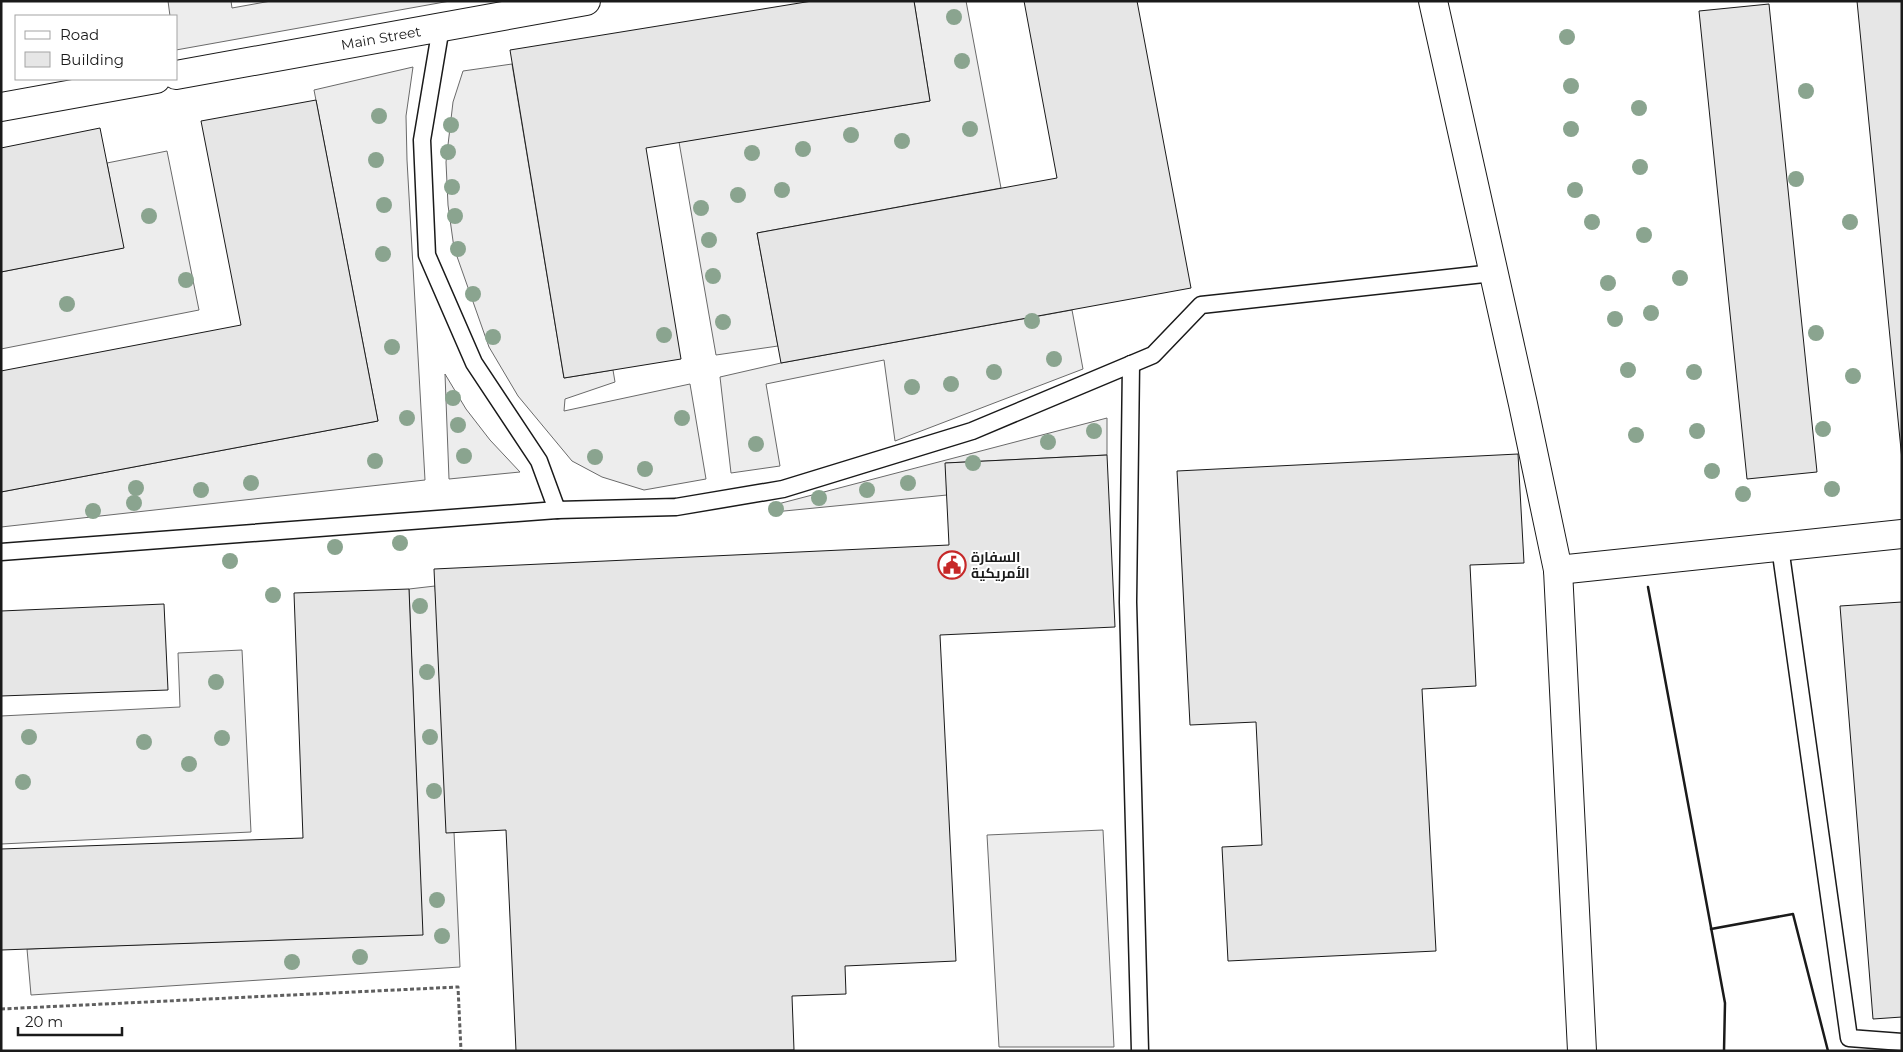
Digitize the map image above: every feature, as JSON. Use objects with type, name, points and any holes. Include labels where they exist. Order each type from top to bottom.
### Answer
[{"type":"street","name":"Main Street","points":[[178,75],[586,1]]},
{"type":"street","points":[[1432,1],[1558,570],[1582,1051]]},
{"type":"street","points":[[1,107],[150,80]]},
{"type":"street","points":[[1558,570],[1902,534]]},
{"type":"lane","points":[[442,27],[422,140],[427,255],[474,364],[539,461],[557,510]]},
{"type":"lane","points":[[1,552],[557,510],[676,507],[783,489],[972,431],[1153,355],[1201,305],[1493,273]]},
{"type":"lane","points":[[1132,364],[1128,602],[1140,1051]]},
{"type":"lane","points":[[1780,547],[1849,1038],[1902,1042]]},
{"type":"path","points":[[1,1009],[458,987],[461,1051]]},
{"type":"shaded area","points":[[168,1],[231,1],[232,8],[271,1],[450,1],[178,50],[178,15],[170,15]]},
{"type":"shaded area","points":[[914,1],[966,1],[1001,188],[757,233],[778,346],[716,355],[679,142],[930,101]]},
{"type":"shaded area","points":[[512,64],[564,378],[613,370],[615,382],[565,399],[564,411],[690,384],[706,479],[644,490],[602,477],[572,461],[518,396],[489,347],[454,248],[448,205],[446,162],[453,102],[463,71]]},
{"type":"shaded area","points":[[413,67],[406,116],[407,160],[425,480],[1,527],[1,492],[378,421],[314,90]]},
{"type":"shaded area","points":[[167,151],[199,310],[1,349],[1,272],[123,248],[107,163]]},
{"type":"shaded area","points":[[1072,310],[1083,369],[895,441],[884,360],[766,384],[780,466],[731,473],[720,377],[781,363]]},
{"type":"shaded area","points":[[445,374],[466,409],[490,440],[520,472],[449,479]]},
{"type":"shaded area","points":[[1107,418],[1107,455],[946,463],[947,495],[774,512],[774,505]]},
{"type":"shaded area","points":[[435,586],[454,832],[460,967],[31,995],[27,949],[422,934],[409,589]]},
{"type":"shaded area","points":[[242,650],[251,832],[1,844],[1,716],[180,707],[178,653]]},
{"type":"shaded area","points":[[1103,830],[1114,1047],[999,1047],[987,835]]},
{"type":"building","points":[[812,1],[914,1],[930,101],[646,148],[681,359],[564,378],[510,50]]},
{"type":"building","points":[[1024,1],[1137,1],[1191,288],[781,363],[757,233],[1057,178]]},
{"type":"building","points":[[1857,1],[1902,1],[1902,460]]},
{"type":"building","points":[[1769,4],[1817,472],[1747,479],[1699,11]]},
{"type":"building","points":[[316,100],[378,421],[1,492],[1,371],[241,325],[201,121]]},
{"type":"building","points":[[100,128],[124,248],[1,272],[1,148]]},
{"type":"building","points":[[1518,454],[1524,563],[1470,565],[1476,686],[1422,689],[1436,951],[1228,961],[1222,847],[1262,845],[1256,722],[1190,725],[1177,471]]},
{"type":"building","points":[[1107,455],[1115,627],[940,635],[956,961],[845,966],[846,994],[792,996],[794,1050],[516,1051],[506,830],[446,833],[434,569],[949,545],[945,463]]},
{"type":"building","points":[[409,589],[423,935],[1,950],[1,849],[303,838],[294,593]]},
{"type":"building","points":[[1902,602],[1902,1017],[1873,1019],[1840,606]]},
{"type":"building","points":[[164,604],[168,690],[1,696],[1,611]]},
{"type":"wall","points":[[1648,587],[1725,1003],[1724,1051]]},
{"type":"wall","points":[[1711,929],[1793,914],[1828,1051]]},
{"type":"place","name":"السفارة الأمريكية","points":[[952,565]]}]
